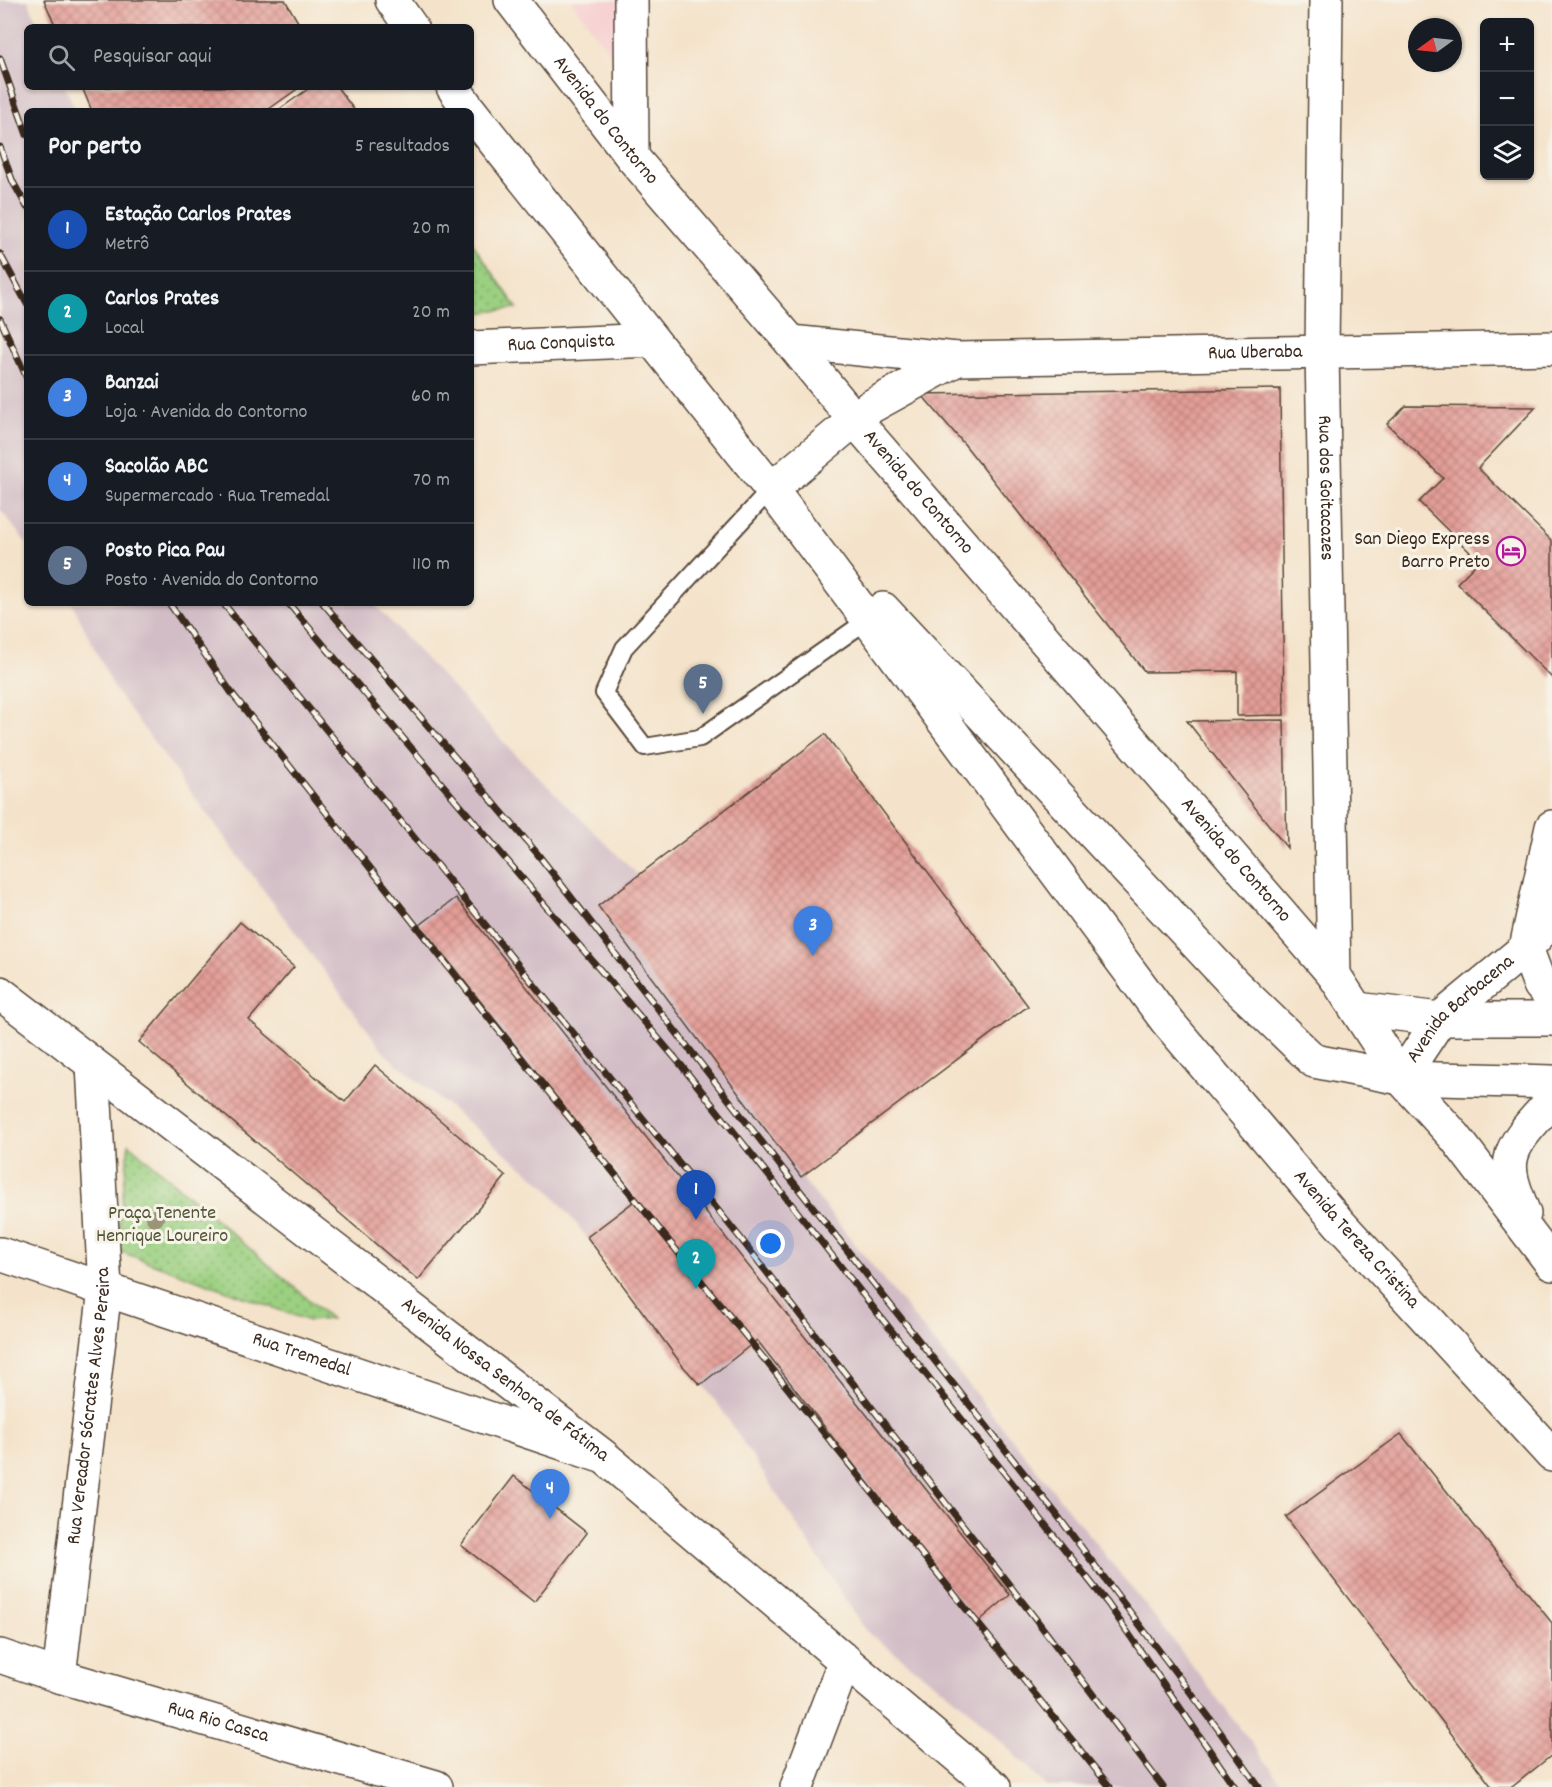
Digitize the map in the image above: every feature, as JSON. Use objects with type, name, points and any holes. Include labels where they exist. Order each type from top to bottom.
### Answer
[{"type":"main road","points":[[392,0],[409,24]]},
{"type":"main road","name":"Avenida do Contorno","points":[[511,0],[632,157],[854,419],[1334,975]]},
{"type":"main road","points":[[631,0],[632,157]]},
{"type":"main road","name":"Rua dos Goitacazes","points":[[1326,0],[1322,352],[1334,975]]},
{"type":"main road","points":[[474,116],[771,489],[868,620]]},
{"type":"main road","name":"Rua Conquista","points":[[474,348],[652,340]]},
{"type":"main road","name":"Rua Uberaba","points":[[791,342],[957,359],[1552,348]]},
{"type":"main road","name":"Rua Uberaba","points":[[771,489],[870,407],[957,359]]},
{"type":"main road","points":[[771,489],[1236,986],[1314,1061],[1401,1078],[1552,1082]]},
{"type":"main road","name":"Avenida Tereza Cristina","points":[[868,620],[1166,1020],[1339,1223],[1552,1455]]},
{"type":"main road","name":"Avenida Barbacena","points":[[1526,948],[1552,827]]},
{"type":"main road","name":"Avenida Barbacena","points":[[1401,1078],[1440,1019],[1526,948],[1552,920]]},
{"type":"main road","points":[[1526,948],[1540,985],[1552,998]]},
{"type":"main road","points":[[1334,975],[1401,1078],[1455,1137],[1552,1264]]},
{"type":"main road","name":"Avenida Nossa Senhora de Fátima","points":[[0,993],[603,1456],[994,1787]]},
{"type":"main road","points":[[1357,1009],[1440,1019],[1552,1019]]},
{"type":"main road","name":"Rua Vereador Sócrates Alves Pereira","points":[[59,1676],[105,1289],[93,1065]]},
{"type":"main road","points":[[1532,1236],[1512,1178],[1511,1156],[1523,1135],[1547,1106],[1552,1104]]},
{"type":"main road","name":"Rua Tremedal","points":[[0,1254],[603,1456]]},
{"type":"main road","name":"Rua Rio Casca","points":[[0,1656],[59,1676],[436,1787]]},
{"type":"main road","points":[[797,1787],[845,1660]]},
{"type":"lane","points":[[771,489],[624,648],[604,693],[645,747],[700,738],[868,620]]},
{"type":"shaded area","points":[[0,0],[28,0],[38,24],[24,24],[24,90],[66,90],[75,108],[24,108],[24,540],[0,509]]},
{"type":"shaded area","points":[[571,0],[622,0],[626,75]]},
{"type":"shaded area","points":[[73,606],[376,606],[512,751],[639,876],[598,907],[801,1177],[1159,1622],[1285,1787],[1047,1787],[967,1708],[866,1631],[718,1404],[548,1188],[386,1055],[115,690]]},
{"type":"green space","points":[[474,245],[517,308],[474,314]]},
{"type":"green space","name":"Praça Tenente Henrique Loureiro","points":[[129,1144],[331,1319],[309,1321],[116,1250]]},
{"type":"building","points":[[44,0],[285,0],[299,24],[55,24]]},
{"type":"building","points":[[83,90],[296,90],[270,108],[91,108]]},
{"type":"building","points":[[307,90],[339,90],[353,108],[281,108]]},
{"type":"building","points":[[1280,389],[1284,715],[1237,716],[1237,671],[1145,672],[965,445],[921,394]]},
{"type":"building","name":"San Diego Express Barro Preto","points":[[1406,406],[1536,407],[1478,468],[1552,541],[1552,678],[1457,583],[1479,561],[1419,502],[1443,478],[1387,424]]},
{"type":"building","points":[[1284,720],[1287,848],[1187,721]]},
{"type":"building","points":[[825,734],[1028,1006],[801,1177],[598,906]]},
{"type":"building","points":[[456,898],[1010,1595],[977,1623],[757,1340],[700,1385],[682,1365],[587,1237],[637,1199],[420,925]]},
{"type":"building","points":[[240,922],[294,967],[249,1020],[345,1102],[375,1065],[506,1176],[418,1280],[139,1042]]},
{"type":"building","points":[[1401,1434],[1552,1623],[1552,1755],[1512,1787],[1492,1787],[1286,1517]]},
{"type":"building","points":[[514,1476],[587,1533],[534,1602],[461,1545]]},
{"type":"railway","points":[[0,58],[24,126]]},
{"type":"railway","points":[[0,147],[13,182],[24,202]]},
{"type":"railway","points":[[0,254],[24,298]]},
{"type":"railway","points":[[0,319],[24,371]]},
{"type":"railway","points":[[171,606],[231,692],[496,1027],[1110,1787]]},
{"type":"railway","points":[[225,606],[738,1235],[1163,1787]]},
{"type":"railway","points":[[291,606],[681,1065],[1108,1604],[1235,1787]]},
{"type":"railway","points":[[326,606],[536,852],[782,1168],[1057,1515],[1259,1787]]},
{"type":"place","name":"San Diego Express Barro Preto","points":[[1511,551]]},
{"type":"place","name":"Posto Pica Pau","points":[[703,714]]},
{"type":"place","name":"Banzai","points":[[813,956]]},
{"type":"place","name":"Estação Carlos Prates","points":[[696,1220]]},
{"type":"place","name":"Carlos Prates","points":[[696,1289]]},
{"type":"place","name":"Sacolão ABC","points":[[550,1519]]}]
